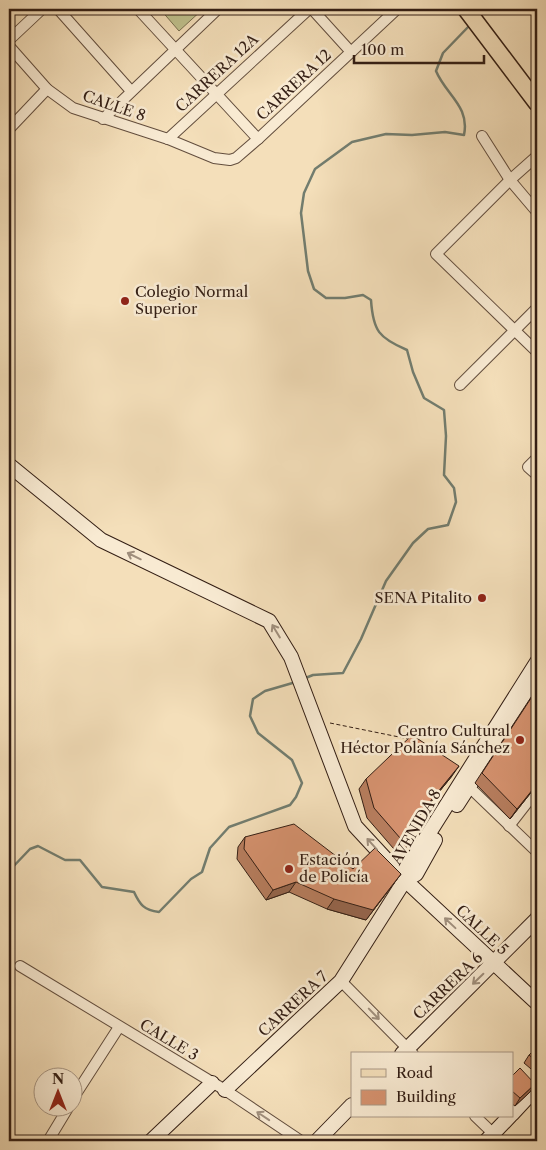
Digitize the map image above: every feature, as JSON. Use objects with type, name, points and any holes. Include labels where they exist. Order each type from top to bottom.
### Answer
[{"type":"main road","points":[[477,17],[537,87]]},
{"type":"main road","points":[[477,17],[537,103]]},
{"type":"main road","name":"CALLE 5","points":[[9,465],[101,540],[270,621],[291,657],[356,826],[405,880],[537,1003]]},
{"type":"main road","name":"AVENIDA 8","points":[[405,880],[407,869],[466,784],[536,673]]},
{"type":"main road","name":"CARRERA 7","points":[[151,1141],[218,1087],[341,981],[405,880]]},
{"type":"main road","name":"CARRERA 6","points":[[407,1052],[537,919]]},
{"type":"main road","points":[[514,1112],[537,1087]]},
{"type":"main road","points":[[318,1141],[351,1106]]},
{"type":"main road","points":[[493,1139],[509,1118]]},
{"type":"street","points":[[9,40],[42,9]]},
{"type":"street","points":[[58,9],[131,91]]},
{"type":"street","points":[[138,9],[258,139]]},
{"type":"street","points":[[103,119],[218,9]]},
{"type":"street","points":[[310,9],[351,52]]},
{"type":"street","name":"CARRERA 12A","points":[[168,139],[310,9]]},
{"type":"street","name":"CARRERA 12","points":[[230,160],[236,158],[258,139],[397,9]]},
{"type":"street","name":"CALLE 8","points":[[9,46],[47,89],[73,108],[168,139],[214,158],[230,160]]},
{"type":"street","points":[[9,129],[47,89]]},
{"type":"street","points":[[482,136],[510,180],[537,212]]},
{"type":"street","points":[[537,156],[510,180],[436,254],[537,352]]},
{"type":"street","points":[[460,385],[537,308]]},
{"type":"street","points":[[537,458],[528,467],[537,475]]},
{"type":"street","points":[[466,784],[537,852]]},
{"type":"street","points":[[508,826],[537,790]]},
{"type":"street","name":"CALLE 3","points":[[20,966],[218,1087],[301,1141]]},
{"type":"street","points":[[341,981],[407,1052]]},
{"type":"street","points":[[82,1084],[119,1027]]},
{"type":"street","points":[[48,1141],[62,1118]]},
{"type":"street","points":[[477,1118],[493,1139]]},
{"type":"street","points":[[9,1137],[12,1141]]},
{"type":"path","points":[[314,720],[412,740]]},
{"type":"green space","points":[[160,9],[203,9],[179,31]]},
{"type":"building","name":"Centro Cultural Héctor Polanía Sánchez","points":[[537,689],[537,784],[517,809],[482,773]]},
{"type":"building","points":[[412,735],[459,766],[411,825],[407,846],[374,808],[366,779]]},
{"type":"building","name":"Estación de Policía","points":[[294,824],[353,869],[375,848],[401,874],[373,910],[334,899],[296,882],[273,890],[244,849],[245,837]]},
{"type":"building","points":[[537,1047],[537,1062],[529,1055]]},
{"type":"building","points":[[520,1068],[535,1084],[520,1098],[514,1093],[514,1074]]},
{"type":"waterway","points":[[480,16],[488,9]]},
{"type":"waterway","points":[[303,679],[313,675],[343,673],[361,639],[386,581],[413,543],[428,529],[448,525],[456,502],[454,488],[444,475],[446,436],[444,410],[424,398],[413,372],[407,350],[390,341],[379,332],[374,319],[371,300],[363,295],[345,298],[326,298],[314,289],[308,271],[301,213],[304,193],[315,169],[352,142],[386,134],[412,135],[445,132],[464,135],[464,116],[436,71],[443,53],[470,25]]},
{"type":"waterway","points":[[9,871],[30,849],[38,846],[65,860],[80,860],[102,887],[134,892],[143,906],[159,912],[191,879],[202,872],[210,848],[229,827],[290,805],[296,797],[302,783],[292,760],[258,733],[250,716],[253,699],[265,691],[296,682]]},
{"type":"place","name":"Colegio Normal Superior","points":[[125,301]]},
{"type":"place","name":"SENA Pitalito","points":[[482,598]]},
{"type":"place","name":"Centro Cultural Héctor Polanía Sánchez","points":[[520,740]]},
{"type":"place","name":"Estación de Policía","points":[[289,869]]}]
